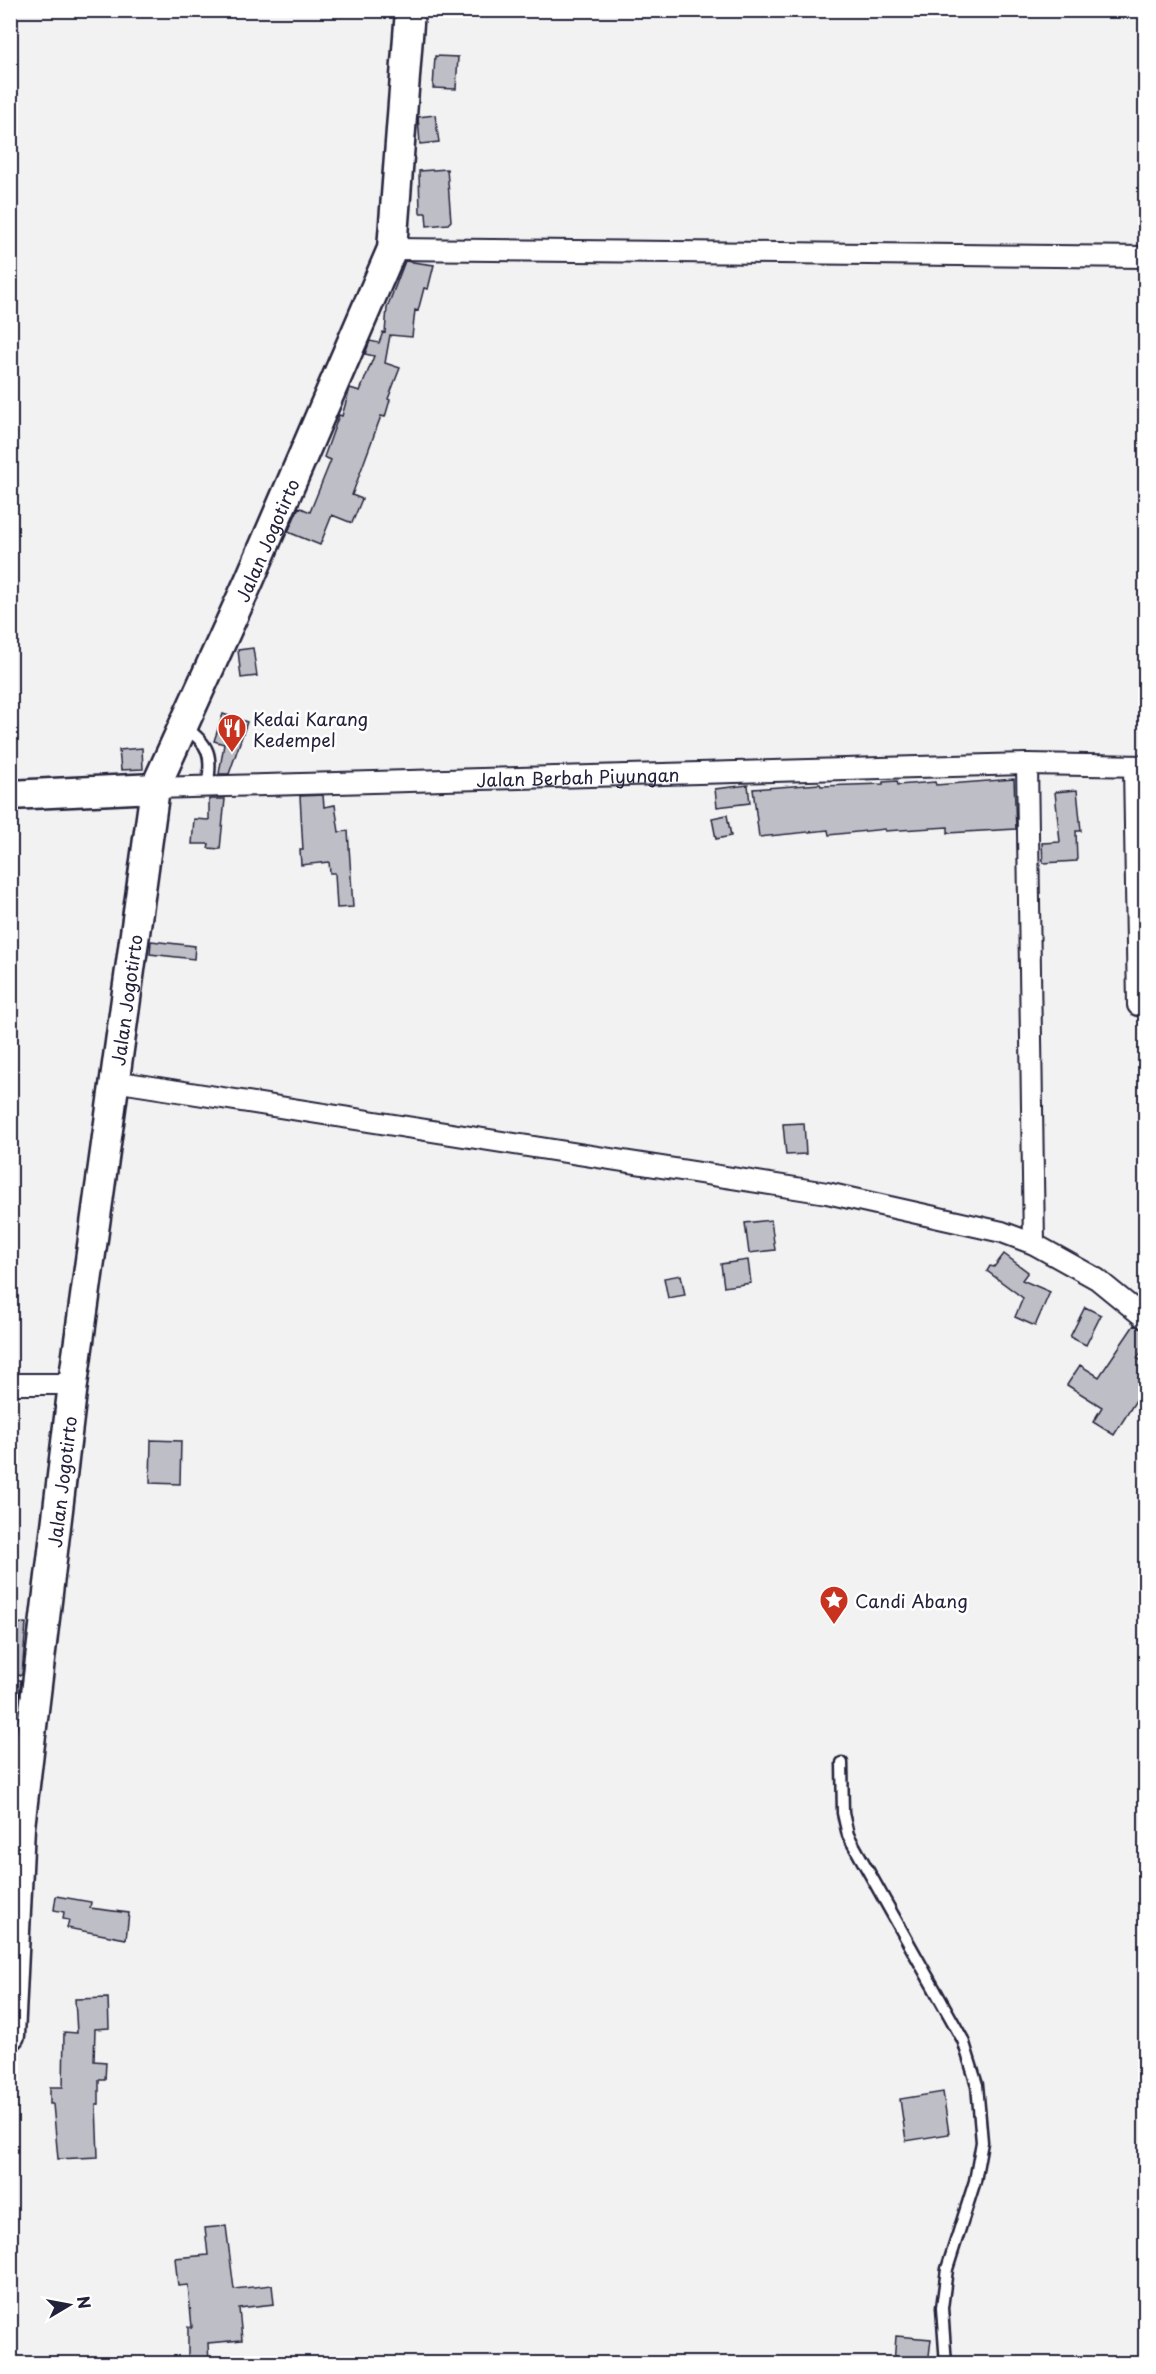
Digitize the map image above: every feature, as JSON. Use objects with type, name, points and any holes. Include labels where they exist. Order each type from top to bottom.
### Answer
[{"type":"street","name":"Jalan Jogotirto","points":[[10,2034],[15,1827],[73,1383],[155,788],[392,249],[410,10]]},
{"type":"street","points":[[392,249],[1146,257]]},
{"type":"street","points":[[1027,764],[1034,1244]]},
{"type":"street","name":"Jalan Berbah Piyungan","points":[[10,795],[155,788],[1027,764],[1140,766]]},
{"type":"street","points":[[1138,1005],[1140,766]]},
{"type":"street","points":[[114,1081],[827,1193],[1002,1232],[1034,1244],[1097,1279],[1146,1319]]},
{"type":"street","points":[[10,1384],[73,1383]]},
{"type":"lane","points":[[183,726],[197,735],[208,750],[210,768],[207,787]]},
{"type":"lane","points":[[842,1763],[843,1813],[848,1835],[963,2040],[977,2085],[982,2142],[975,2181],[947,2269],[942,2308],[946,2364]]},
{"type":"building","points":[[435,56],[458,57],[456,89],[433,88]]},
{"type":"building","points":[[435,115],[439,142],[420,144],[418,117]]},
{"type":"building","points":[[447,169],[451,221],[448,224],[427,226],[426,213],[420,213],[419,171]]},
{"type":"building","points":[[405,261],[434,265],[428,289],[424,288],[418,311],[415,310],[412,337],[390,335],[385,363],[400,368],[388,399],[390,400],[385,417],[381,416],[352,495],[362,499],[352,523],[332,515],[320,545],[288,532],[299,507],[310,512],[331,460],[324,457],[339,415],[342,416],[350,388],[360,391],[374,356],[365,354],[370,341],[379,343],[383,332],[385,333],[387,308]]},
{"type":"building","points":[[253,648],[257,676],[241,678],[238,650]]},
{"type":"building","points":[[223,714],[247,722],[229,774],[219,774],[224,744],[214,741]]},
{"type":"building","points":[[142,748],[143,769],[121,770],[119,750]]},
{"type":"building","points":[[1014,779],[1016,829],[948,833],[948,827],[885,831],[885,829],[829,835],[828,830],[759,837],[753,789],[820,784],[821,786],[883,784],[883,782],[897,781],[898,785],[935,782],[936,785]]},
{"type":"building","points":[[748,785],[750,803],[717,807],[715,789]]},
{"type":"building","points":[[1077,790],[1081,831],[1076,831],[1077,861],[1043,863],[1042,843],[1060,842],[1055,792]]},
{"type":"building","points":[[323,795],[324,807],[335,805],[339,832],[348,831],[353,907],[337,908],[335,873],[330,873],[329,862],[301,865],[300,850],[303,850],[300,796]]},
{"type":"building","points":[[209,799],[225,799],[220,849],[208,848],[209,844],[192,844],[194,819],[209,820]]},
{"type":"building","points":[[727,815],[731,836],[716,839],[712,818]]},
{"type":"building","points":[[151,941],[195,946],[194,959],[150,954]]},
{"type":"building","points":[[804,1123],[806,1154],[786,1155],[783,1124]]},
{"type":"building","points":[[771,1220],[775,1250],[749,1253],[745,1223]]},
{"type":"building","points":[[1004,1254],[1028,1272],[1022,1280],[1050,1292],[1035,1326],[1015,1317],[1023,1298],[987,1271],[990,1266],[994,1267]]},
{"type":"building","points":[[748,1260],[751,1283],[724,1287],[721,1264]]},
{"type":"building","points":[[681,1275],[685,1295],[668,1298],[664,1278]]},
{"type":"building","points":[[1085,1307],[1101,1315],[1086,1345],[1070,1337]]},
{"type":"building","points":[[1134,1325],[1146,1331],[1146,1347],[1137,1358],[1146,1364],[1146,1402],[1138,1397],[1114,1435],[1093,1422],[1102,1407],[1067,1385],[1080,1365],[1099,1377]]},
{"type":"building","points":[[151,1440],[181,1441],[180,1484],[150,1483]]},
{"type":"building","points":[[26,1623],[22,1675],[10,1676],[10,1624]]},
{"type":"building","points":[[10,1680],[21,1680],[16,1722],[10,1722]]},
{"type":"building","points":[[56,1896],[91,1902],[90,1908],[129,1913],[126,1939],[67,1928],[69,1920],[63,1919],[64,1912],[54,1910]]},
{"type":"building","points":[[108,1998],[109,2028],[95,2029],[94,2061],[106,2062],[105,2080],[99,2080],[99,2105],[96,2105],[98,2157],[58,2159],[53,2104],[50,2104],[50,2087],[63,2087],[64,2032],[77,2033],[75,1999]]},
{"type":"building","points":[[943,2092],[949,2134],[906,2141],[900,2099]]},
{"type":"building","points":[[226,2226],[234,2289],[272,2285],[274,2304],[239,2308],[242,2340],[208,2343],[209,2364],[188,2364],[188,2327],[192,2327],[188,2285],[178,2286],[175,2258],[208,2255],[205,2228]]},
{"type":"building","points":[[896,2336],[931,2339],[928,2364],[894,2364]]},
{"type":"place","name":"Kedai Karang Kedempel","points":[[232,754]]},
{"type":"place","name":"Candi Abang","points":[[834,1626]]}]
